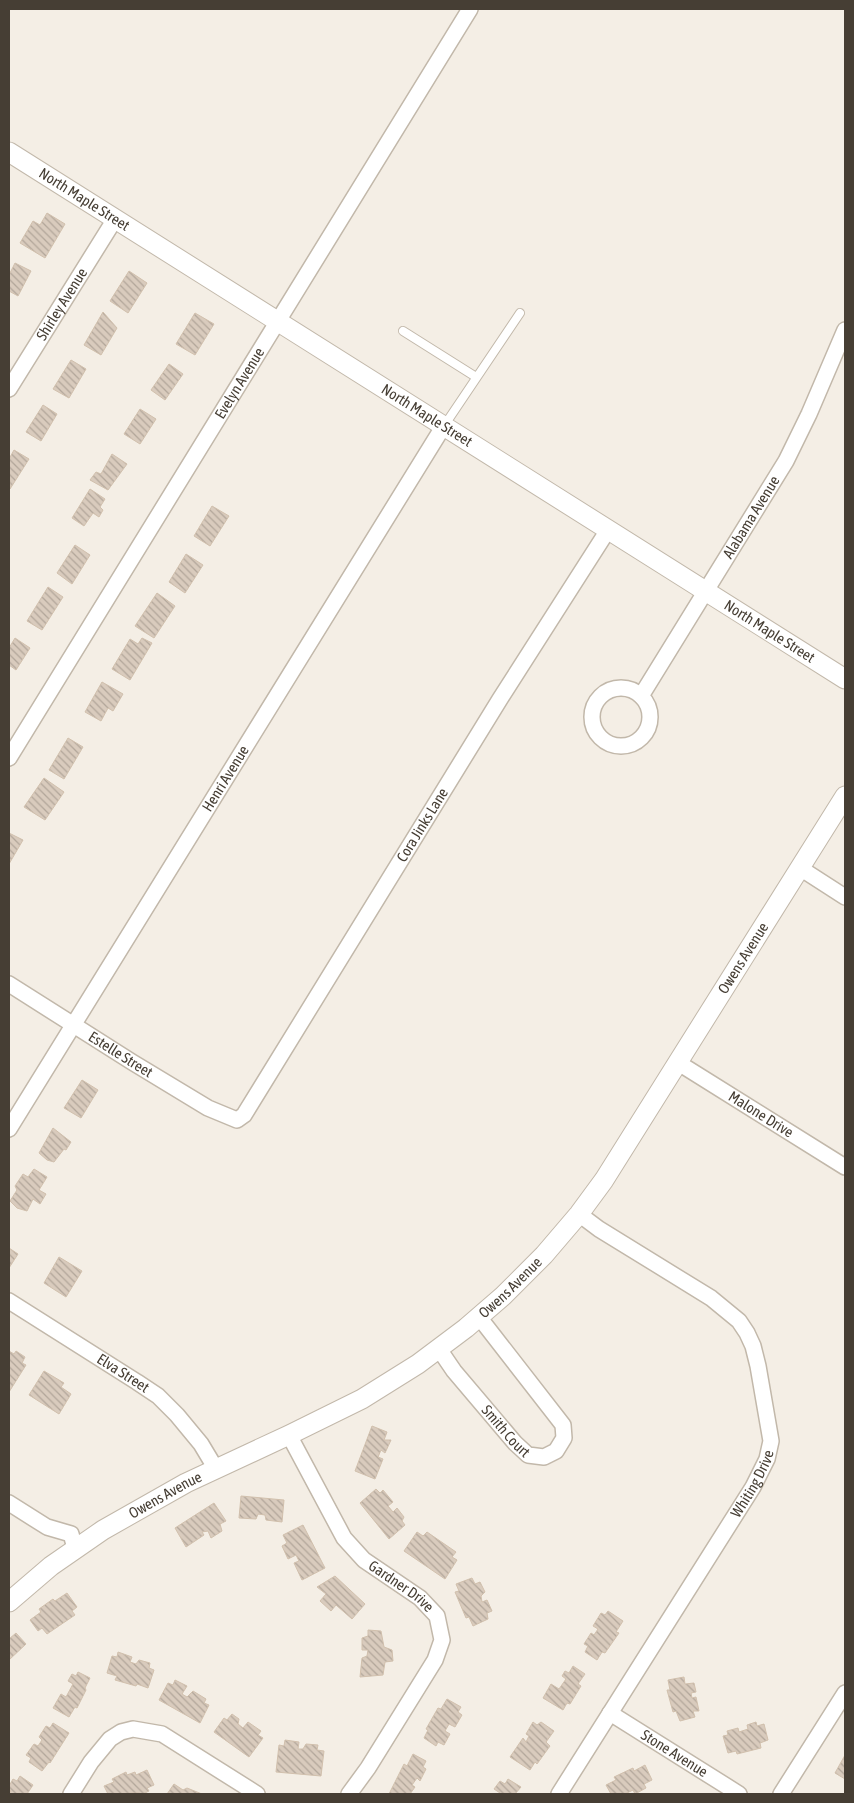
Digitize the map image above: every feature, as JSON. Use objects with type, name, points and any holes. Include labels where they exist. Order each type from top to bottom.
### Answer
[{"type":"street","name":"Evelyn Avenue","points":[[9,758],[276,321],[470,9]]},
{"type":"street","name":"North Maple Street","points":[[9,152],[845,679]]},
{"type":"street","name":"Shirley Avenue","points":[[9,389],[115,219]]},
{"type":"street","name":"Alabama Avenue","points":[[641,696],[786,461],[809,414],[845,330]]},
{"type":"street","name":"Henri Avenue","points":[[9,1129],[443,427]]},
{"type":"street","name":"Cora Jinks Lane","points":[[237,1120],[244,1115],[495,708],[608,530]]},
{"type":"street","name":"Owens Avenue","points":[[9,1602],[51,1566],[103,1530],[186,1483],[289,1435],[383,1387],[439,1348],[503,1296],[544,1255],[579,1214],[604,1180],[845,796]]},
{"type":"street","points":[[800,868],[845,897]]},
{"type":"street","name":"Estelle Street","points":[[9,984],[208,1108],[237,1120]]},
{"type":"street","name":"Malone Drive","points":[[677,1062],[845,1167]]},
{"type":"street","name":"Whiting Drive","points":[[560,1794],[753,1487],[766,1460],[771,1441],[753,1346],[739,1321],[711,1298],[607,1234],[579,1214]]},
{"type":"street","name":"Elva Street","points":[[9,1301],[158,1396],[201,1444],[216,1470]]},
{"type":"street","name":"Smith Court","points":[[439,1348],[454,1370],[515,1443],[528,1455],[544,1457],[556,1450],[564,1438],[563,1425],[479,1317]]},
{"type":"street","name":"Gardner Drive","points":[[289,1435],[344,1538],[364,1560],[420,1598],[437,1616],[442,1640],[435,1660],[368,1768],[349,1794]]},
{"type":"street","points":[[9,1503],[47,1527],[71,1534],[75,1548]]},
{"type":"street","points":[[781,1794],[845,1694]]},
{"type":"street","name":"Stone Avenue","points":[[610,1713],[739,1794]]},
{"type":"street","points":[[71,1794],[91,1762],[110,1739],[121,1732],[133,1729],[162,1734],[257,1794]]},
{"type":"lane","points":[[443,427],[520,313]]},
{"type":"lane","points":[[403,331],[476,376]]},
{"type":"building","points":[[47,213],[65,224],[45,258],[20,243],[33,221],[40,225]]},
{"type":"building","points":[[15,263],[31,271],[18,296],[9,291],[9,275]]},
{"type":"building","points":[[129,271],[147,283],[128,313],[110,301]]},
{"type":"building","points":[[103,312],[117,328],[101,355],[84,345]]},
{"type":"building","points":[[195,313],[214,324],[195,355],[176,344]]},
{"type":"building","points":[[71,360],[86,369],[69,398],[53,389]]},
{"type":"building","points":[[169,364],[183,374],[165,400],[151,390]]},
{"type":"building","points":[[43,405],[57,414],[41,441],[26,432]]},
{"type":"building","points":[[140,409],[156,419],[140,444],[124,434]]},
{"type":"building","points":[[14,450],[29,459],[10,489],[9,459]]},
{"type":"building","points":[[112,454],[127,464],[108,490],[90,480],[96,472],[101,474]]},
{"type":"building","points":[[90,489],[105,499],[100,507],[103,510],[99,517],[93,513],[84,526],[72,518]]},
{"type":"building","points":[[212,506],[229,516],[210,546],[194,536]]},
{"type":"building","points":[[75,545],[90,555],[72,584],[57,573]]},
{"type":"building","points":[[186,554],[203,565],[185,593],[169,582]]},
{"type":"building","points":[[48,587],[63,597],[42,630],[27,621]]},
{"type":"building","points":[[157,593],[175,606],[154,638],[135,626]]},
{"type":"building","points":[[15,638],[30,648],[16,670],[9,665],[9,648]]},
{"type":"building","points":[[142,638],[152,643],[130,680],[112,669],[130,639],[138,644]]},
{"type":"building","points":[[102,682],[123,694],[113,711],[108,708],[101,721],[85,712]]},
{"type":"building","points":[[68,738],[83,747],[64,779],[49,770]]},
{"type":"building","points":[[44,778],[64,792],[45,820],[24,807]]},
{"type":"building","points":[[9,833],[23,840],[9,864]]},
{"type":"building","points":[[82,1080],[98,1090],[81,1118],[64,1108]]},
{"type":"building","points":[[53,1128],[71,1142],[54,1162],[47,1160],[39,1153]]},
{"type":"building","points":[[34,1169],[47,1177],[39,1190],[46,1194],[40,1204],[33,1199],[27,1211],[17,1208],[10,1201],[17,1190],[15,1186],[23,1174],[28,1177]]},
{"type":"building","points":[[9,1248],[18,1254],[9,1268]]},
{"type":"building","points":[[59,1257],[82,1271],[66,1297],[44,1283]]},
{"type":"building","points":[[9,1351],[14,1354],[16,1351],[25,1357],[22,1363],[26,1365],[9,1392]]},
{"type":"building","points":[[44,1371],[64,1383],[61,1387],[71,1394],[59,1414],[29,1395]]},
{"type":"building","points":[[372,1426],[387,1432],[384,1440],[391,1440],[385,1453],[381,1450],[378,1457],[383,1459],[375,1479],[355,1471]]},
{"type":"building","points":[[376,1489],[380,1493],[383,1490],[393,1502],[388,1506],[393,1512],[397,1508],[404,1517],[402,1521],[405,1525],[389,1539],[360,1503]]},
{"type":"building","points":[[241,1496],[284,1500],[282,1522],[266,1520],[265,1515],[258,1514],[256,1519],[239,1518]]},
{"type":"building","points":[[214,1503],[226,1521],[220,1524],[222,1531],[211,1538],[208,1531],[202,1532],[204,1535],[186,1547],[175,1528]]},
{"type":"building","points":[[303,1525],[325,1568],[302,1580],[294,1563],[299,1561],[296,1555],[288,1559],[282,1546],[287,1543],[283,1535]]},
{"type":"building","points":[[417,1532],[423,1536],[427,1532],[456,1552],[452,1557],[457,1560],[445,1579],[404,1551]]},
{"type":"building","points":[[335,1576],[365,1604],[352,1619],[336,1605],[331,1611],[320,1601],[326,1594],[317,1587]]},
{"type":"building","points":[[472,1578],[475,1584],[480,1582],[485,1592],[481,1596],[482,1602],[487,1600],[492,1611],[487,1613],[488,1619],[473,1626],[469,1617],[466,1618],[455,1592],[459,1591],[456,1584]]},
{"type":"building","points":[[67,1593],[77,1607],[72,1611],[75,1615],[47,1634],[42,1628],[38,1631],[30,1620],[41,1612],[39,1609],[53,1599],[55,1601]]},
{"type":"building","points":[[608,1611],[623,1621],[616,1632],[619,1633],[605,1653],[602,1652],[597,1660],[585,1652],[588,1646],[584,1644],[591,1633],[594,1635],[598,1629],[593,1626],[601,1613],[605,1615]]},
{"type":"building","points":[[368,1630],[381,1631],[384,1647],[392,1650],[393,1661],[385,1662],[383,1675],[360,1677],[362,1658],[367,1656],[368,1650],[362,1650],[362,1638],[368,1636]]},
{"type":"building","points":[[16,1633],[26,1644],[9,1660],[9,1639]]},
{"type":"building","points":[[118,1652],[132,1657],[130,1662],[136,1664],[139,1660],[150,1663],[149,1668],[154,1670],[148,1688],[115,1680],[117,1676],[107,1673],[112,1656],[117,1657]]},
{"type":"building","points":[[573,1666],[585,1674],[578,1684],[581,1686],[570,1704],[567,1703],[563,1710],[543,1698],[551,1684],[559,1689],[566,1679],[562,1676],[565,1671],[569,1673]]},
{"type":"building","points":[[78,1672],[90,1678],[77,1708],[75,1707],[69,1717],[53,1708],[61,1694],[66,1697],[73,1684],[68,1681],[72,1674],[76,1676]]},
{"type":"building","points":[[684,1677],[685,1684],[694,1683],[696,1692],[691,1693],[692,1698],[696,1697],[699,1711],[693,1711],[695,1717],[680,1721],[676,1711],[673,1712],[667,1690],[670,1690],[668,1680]]},
{"type":"building","points":[[175,1680],[187,1686],[182,1694],[187,1697],[193,1691],[206,1699],[204,1703],[209,1705],[200,1723],[159,1700],[168,1683],[173,1685]]},
{"type":"building","points":[[447,1699],[461,1707],[458,1712],[462,1715],[455,1727],[449,1724],[445,1731],[450,1734],[444,1745],[438,1742],[436,1746],[424,1738],[428,1730],[426,1729],[438,1708],[441,1709]]},
{"type":"building","points":[[232,1714],[239,1719],[238,1724],[243,1728],[248,1722],[261,1731],[258,1735],[263,1738],[249,1757],[214,1732],[224,1718],[227,1720]]},
{"type":"building","points":[[533,1722],[537,1725],[541,1722],[554,1731],[546,1742],[550,1746],[537,1764],[535,1762],[530,1770],[510,1757],[523,1738],[526,1742],[529,1736],[526,1734]]},
{"type":"building","points":[[756,1722],[757,1726],[764,1724],[768,1740],[760,1743],[761,1748],[737,1754],[736,1751],[728,1753],[723,1736],[728,1735],[727,1731],[738,1728],[739,1732],[748,1729],[747,1725]]},
{"type":"building","points":[[53,1723],[69,1733],[50,1763],[42,1771],[29,1762],[31,1758],[26,1755],[34,1744],[38,1746],[42,1740],[39,1737],[46,1726],[50,1728]]},
{"type":"building","points":[[285,1740],[299,1742],[298,1749],[303,1749],[306,1744],[318,1745],[317,1750],[324,1751],[321,1776],[276,1772],[279,1745],[284,1746]]},
{"type":"building","points":[[413,1754],[426,1761],[423,1767],[426,1769],[420,1781],[417,1778],[412,1785],[415,1787],[410,1794],[389,1794],[404,1764],[407,1766]]},
{"type":"building","points":[[845,1755],[845,1779],[835,1773]]},
{"type":"building","points":[[645,1765],[652,1780],[644,1784],[646,1788],[635,1794],[633,1790],[625,1794],[611,1794],[606,1785],[616,1780],[614,1777],[633,1768],[634,1771]]},
{"type":"building","points":[[147,1770],[154,1785],[147,1788],[149,1791],[143,1794],[108,1794],[104,1786],[114,1782],[112,1779],[126,1772],[127,1775],[135,1772],[136,1775]]},
{"type":"building","points":[[20,1776],[33,1785],[27,1794],[9,1794],[11,1791],[9,1786],[13,1779],[17,1781]]},
{"type":"building","points":[[508,1779],[521,1787],[515,1794],[499,1794],[494,1789],[500,1781],[505,1784]]},
{"type":"building","points":[[174,1784],[183,1790],[187,1788],[202,1794],[167,1794]]}]
